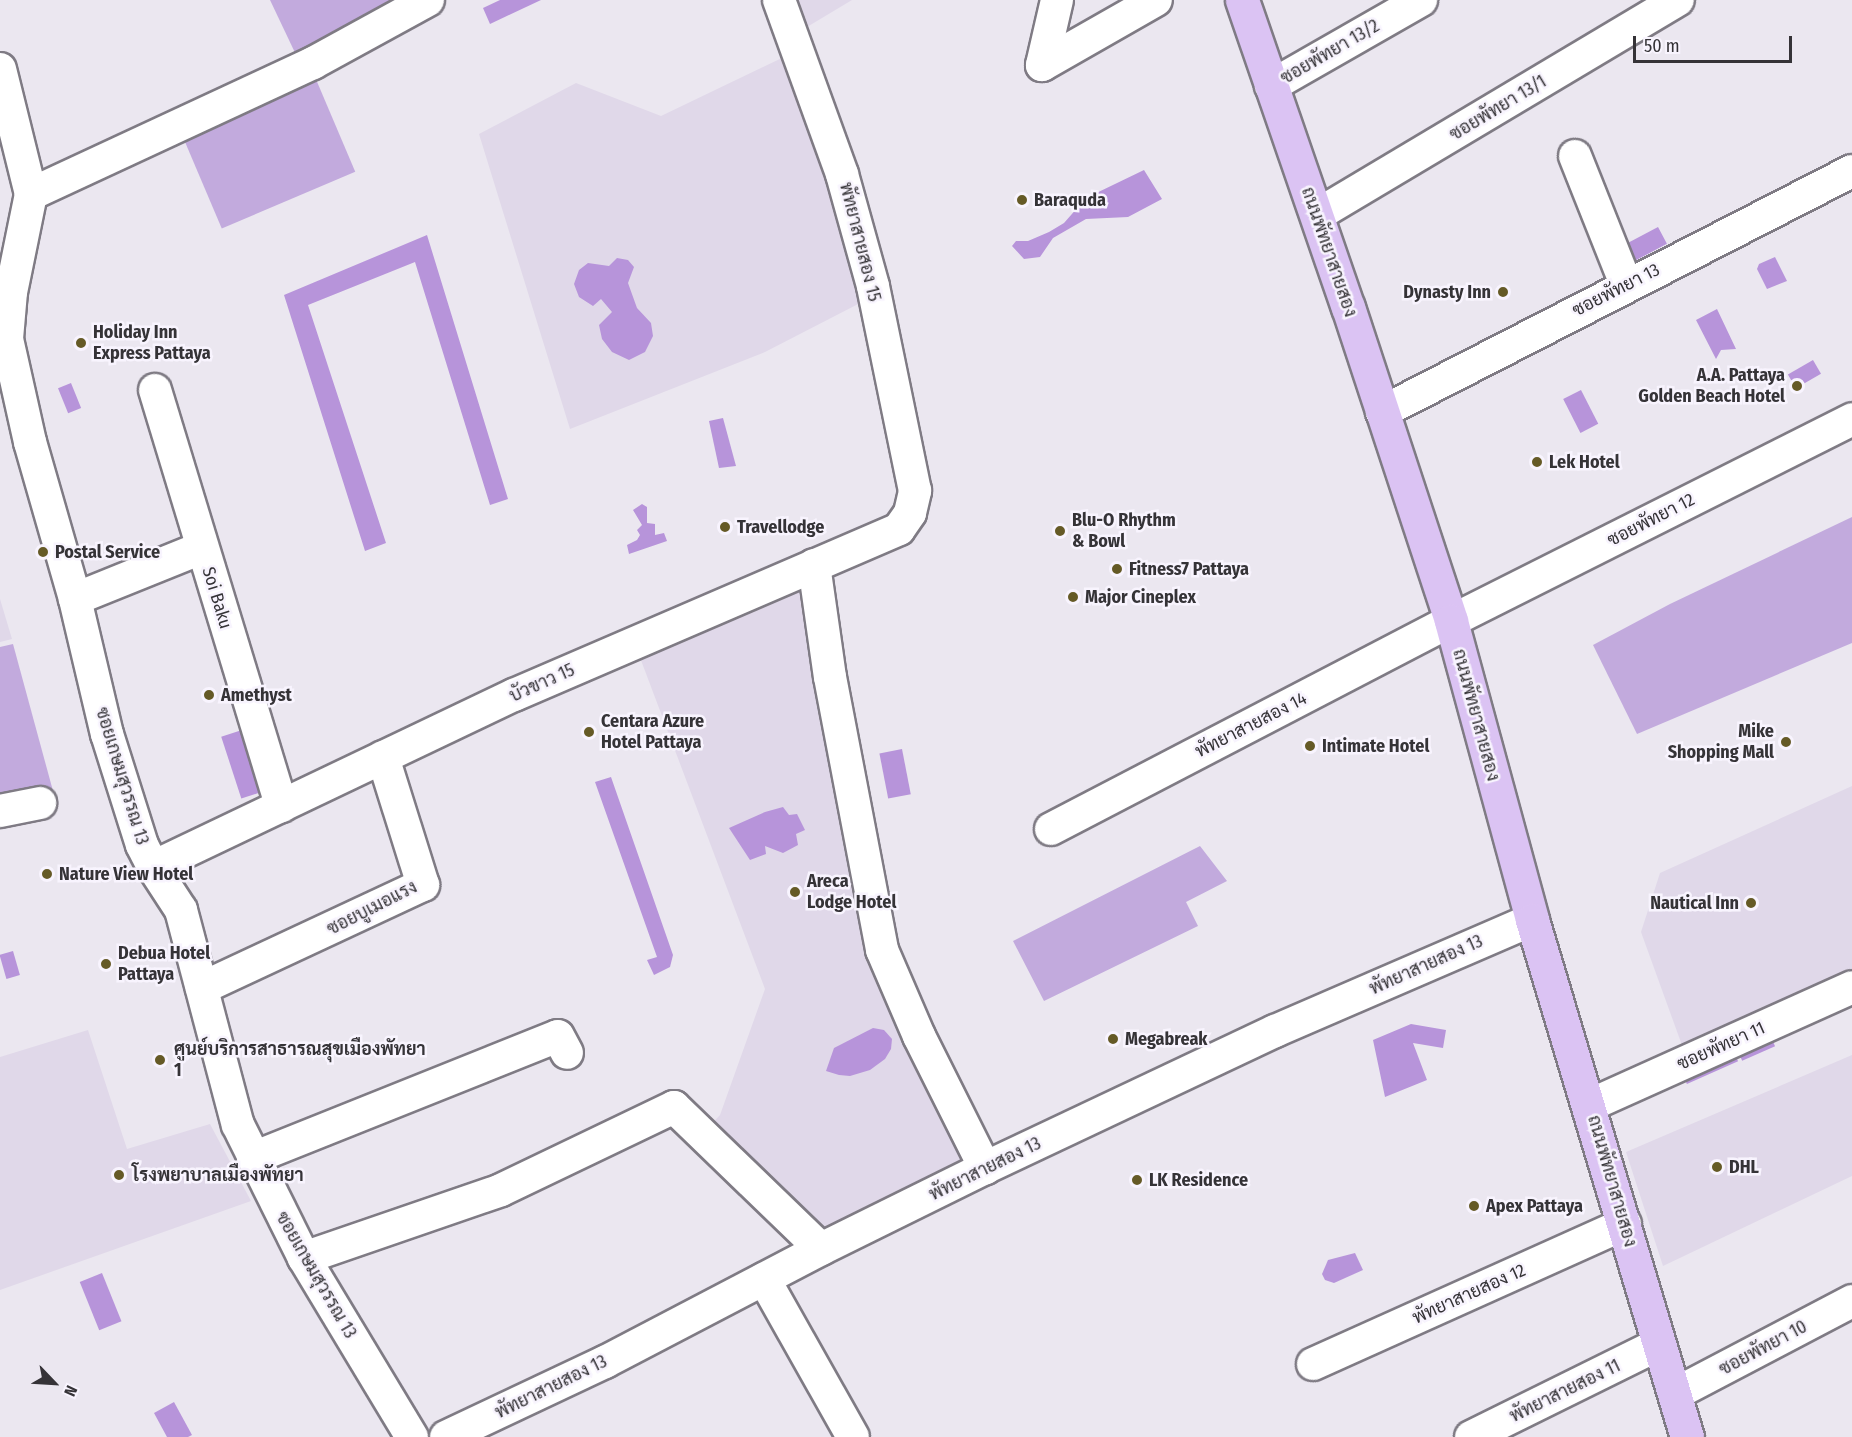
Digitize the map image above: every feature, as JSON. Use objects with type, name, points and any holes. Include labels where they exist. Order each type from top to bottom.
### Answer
[{"type":"main road","name":"ถนนพัทยาสายสอง","points":[[1242,0],[1317,215],[1451,621],[1532,920],[1590,1105],[1687,1437]]},
{"type":"street","points":[[31,194],[313,63],[428,0]]},
{"type":"street","name":"พัทยาสายสอง 15","points":[[779,0],[842,174],[863,246],[915,491]]},
{"type":"street","points":[[1057,0],[1042,65],[1155,0]]},
{"type":"street","name":"ซอยพัทยา 13/2","points":[[1271,86],[1421,0]]},
{"type":"street","name":"ซอยพัทยา 13/1","points":[[1317,215],[1678,0]]},
{"type":"street","name":"ซอยเกษมสุวรรณ 13","points":[[0,69],[31,194],[10,292],[7,339],[30,442],[75,599],[107,734],[142,845],[153,867],[182,910],[238,1125],[304,1258],[410,1436]]},
{"type":"street","points":[[1575,156],[1626,284]]},
{"type":"street","name":"ซอยพัทยา 13","points":[[1382,412],[1626,284],[1852,171]]},
{"type":"street","name":"Soi Baku","points":[[155,390],[281,806]]},
{"type":"street","name":"ซอยพัทยา 12","points":[[1451,621],[1852,419]]},
{"type":"street","name":"บัวขาว 15","points":[[153,867],[513,695],[898,528],[910,513],[915,491]]},
{"type":"street","points":[[75,599],[201,548]]},
{"type":"street","points":[[814,565],[830,676],[882,950],[919,1036],[985,1168]]},
{"type":"street","name":"พัทยาสายสอง 14","points":[[1051,829],[1451,621]]},
{"type":"street","name":"ซอยบูเมอแรง","points":[[202,988],[423,885],[383,757]]},
{"type":"street","points":[[0,811],[40,803]]},
{"type":"street","name":"พัทยาสายสอง 13","points":[[446,1437],[605,1362],[821,1249],[985,1168],[1275,1031],[1532,920]]},
{"type":"street","name":"ซอยพัทยา 11","points":[[1590,1105],[1852,987]]},
{"type":"street","points":[[253,1158],[558,1036],[567,1053]]},
{"type":"street","points":[[304,1258],[501,1190],[674,1107],[821,1249]]},
{"type":"street","name":"พัทยาสายสอง 12","points":[[1313,1364],[1625,1224]]},
{"type":"street","points":[[764,1279],[853,1437]]},
{"type":"street","name":"ซอยพัทยา 10","points":[[1675,1394],[1852,1301]]},
{"type":"street","name":"พัทยาสายสอง 11","points":[[1471,1437],[1659,1344]]},
{"type":"shaded area","points":[[270,0],[416,0],[298,59]]},
{"type":"shaded area","points":[[500,0],[541,0],[490,24],[483,8]]},
{"type":"shaded area","points":[[798,0],[852,0],[807,27]]},
{"type":"shaded area","points":[[786,56],[831,179],[864,301],[765,352],[570,429],[479,134],[576,83],[661,116]]},
{"type":"shaded area","points":[[315,77],[355,172],[222,228],[182,134]]},
{"type":"shaded area","points":[[1144,170],[1162,199],[1128,217],[1086,219],[1053,238],[1040,257],[1024,259],[1012,246],[1016,241],[1028,241],[1049,232],[1064,223],[1086,198]]},
{"type":"shaded area","points":[[1658,227],[1667,244],[1633,262],[1624,245]]},
{"type":"shaded area","points":[[427,235],[508,499],[490,505],[415,262],[308,305],[386,543],[365,551],[284,295]]},
{"type":"shaded area","points":[[1775,257],[1787,281],[1767,289],[1757,269],[1759,264]]},
{"type":"shaded area","points":[[617,258],[628,260],[634,267],[628,283],[637,308],[651,323],[653,336],[645,352],[629,360],[612,352],[602,339],[599,325],[612,312],[601,299],[593,306],[579,297],[574,284],[579,270],[588,263],[609,266]]},
{"type":"shaded area","points":[[1717,309],[1736,349],[1721,350],[1716,359],[1696,320]]},
{"type":"shaded area","points":[[1813,360],[1821,374],[1796,388],[1788,374]]},
{"type":"shaded area","points":[[71,383],[81,408],[68,413],[58,388]]},
{"type":"shaded area","points":[[1581,390],[1598,424],[1580,433],[1563,399]]},
{"type":"shaded area","points":[[723,418],[736,466],[719,468],[709,421]]},
{"type":"shaded area","points":[[642,504],[647,507],[647,523],[655,524],[655,535],[664,533],[667,541],[629,554],[627,545],[637,540],[640,535],[637,530],[642,525],[633,510]]},
{"type":"shaded area","points":[[1852,517],[1852,643],[1637,734],[1593,645],[1670,604]]},
{"type":"shaded area","name":"Areca Lodge Hotel","points":[[808,586],[872,955],[971,1161],[821,1239],[706,1130],[720,1115],[765,989],[639,655]]},
{"type":"shaded area","points":[[0,599],[12,639],[0,642]]},
{"type":"shaded area","points":[[13,644],[53,791],[0,802],[0,647]]},
{"type":"shaded area","points":[[245,729],[265,791],[241,799],[221,737]]},
{"type":"shaded area","points":[[902,749],[911,794],[888,799],[879,753]]},
{"type":"shaded area","points":[[611,777],[673,955],[670,967],[654,975],[647,960],[657,957],[595,782]]},
{"type":"shaded area","name":"Nautical Inn","points":[[1852,786],[1852,974],[1683,1048],[1641,932],[1660,873]]},
{"type":"shaded area","points":[[783,807],[789,815],[797,814],[805,830],[796,834],[798,845],[783,853],[765,846],[766,854],[750,860],[729,828],[765,812]]},
{"type":"shaded area","points":[[1200,846],[1227,881],[1186,902],[1198,926],[1044,1001],[1013,941]]},
{"type":"shaded area","points":[[13,951],[20,975],[6,979],[0,955]]},
{"type":"shaded area","points":[[1411,1024],[1446,1030],[1443,1048],[1413,1043],[1427,1080],[1385,1097],[1373,1040]]},
{"type":"shaded area","points":[[873,1028],[884,1030],[892,1039],[891,1049],[885,1059],[870,1070],[850,1076],[826,1071],[834,1048]]},
{"type":"shaded area","name":"โรงพยาบาลเมืองพัทยา","points":[[88,1030],[127,1149],[210,1124],[251,1201],[0,1290],[0,1057]]},
{"type":"shaded area","points":[[1771,1037],[1775,1046],[1742,1061],[1738,1052]]},
{"type":"shaded area","points":[[1734,1052],[1738,1061],[1687,1084],[1683,1075]]},
{"type":"shaded area","points":[[1852,1055],[1852,1176],[1663,1266],[1626,1152]]},
{"type":"shaded area","points":[[1355,1253],[1363,1270],[1334,1283],[1325,1280],[1322,1274],[1328,1260]]},
{"type":"shaded area","points":[[102,1273],[121,1321],[99,1330],[80,1282]]},
{"type":"shaded area","points":[[174,1402],[192,1435],[188,1437],[167,1437],[154,1413]]},
{"type":"place","name":"Baraquda","points":[[1022,200]]},
{"type":"place","name":"Dynasty Inn","points":[[1503,292]]},
{"type":"place","name":"Holiday Inn Express Pattaya","points":[[81,343]]},
{"type":"place","name":"A.A. Pattaya Golden Beach Hotel","points":[[1797,386]]},
{"type":"place","name":"Lek Hotel","points":[[1537,462]]},
{"type":"place","name":"Travellodge","points":[[725,527]]},
{"type":"place","name":"Blu-O Rhythm & Bowl","points":[[1060,531]]},
{"type":"place","name":"Postal Service","points":[[43,552]]},
{"type":"place","name":"Fitness7 Pattaya","points":[[1117,569]]},
{"type":"place","name":"Major Cineplex","points":[[1073,597]]},
{"type":"place","name":"Amethyst","points":[[209,695]]},
{"type":"place","name":"Centara Azure Hotel Pattaya","points":[[589,732]]},
{"type":"place","name":"Mike Shopping Mall","points":[[1786,742]]},
{"type":"place","name":"Intimate Hotel","points":[[1310,746]]},
{"type":"place","name":"Nature View Hotel","points":[[47,874]]},
{"type":"place","name":"Areca Lodge Hotel","points":[[795,892]]},
{"type":"place","name":"Nautical Inn","points":[[1751,903]]},
{"type":"place","name":"Debua Hotel Pattaya","points":[[106,964]]},
{"type":"place","name":"Megabreak","points":[[1113,1039]]},
{"type":"place","name":"ศูนย์บริการสาธารณสุขเมืองพัทยา 1","points":[[160,1060]]},
{"type":"place","name":"DHL","points":[[1717,1167]]},
{"type":"place","name":"โรงพยาบาลเมืองพัทยา","points":[[119,1175]]},
{"type":"place","name":"LK Residence","points":[[1137,1180]]},
{"type":"place","name":"Apex Pattaya","points":[[1474,1206]]}]
